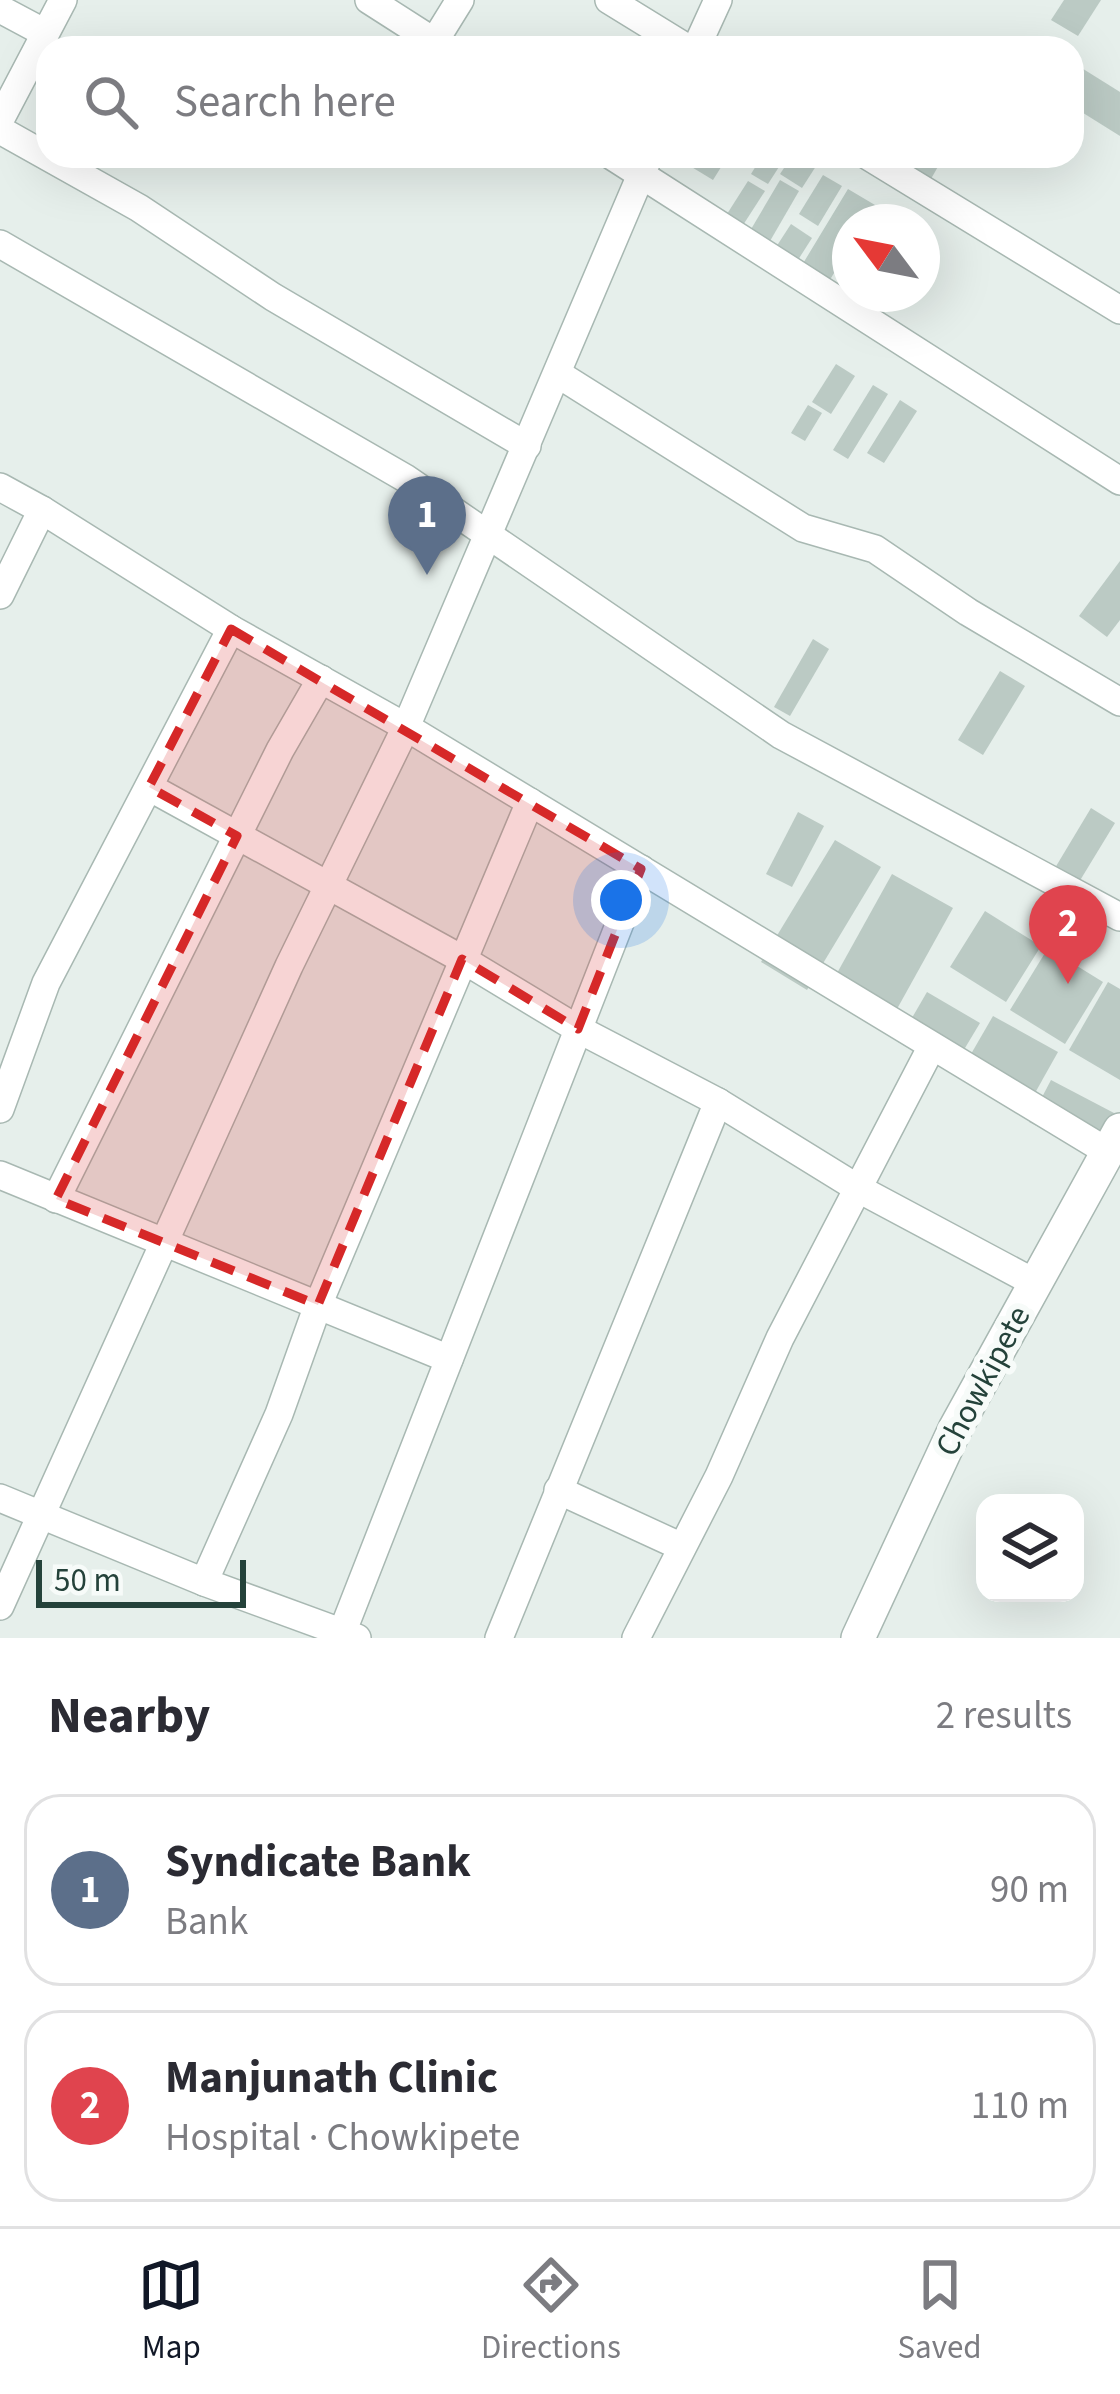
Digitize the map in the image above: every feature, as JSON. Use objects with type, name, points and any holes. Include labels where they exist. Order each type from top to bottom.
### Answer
[{"type":"street","points":[[43,36],[63,0]]},
{"type":"street","points":[[369,0],[425,36]]},
{"type":"street","points":[[443,36],[460,0]]},
{"type":"street","points":[[609,0],[671,36]]},
{"type":"street","points":[[698,36],[718,0]]},
{"type":"street","points":[[0,9],[45,33]]},
{"type":"street","points":[[0,120],[36,50]]},
{"type":"street","points":[[0,130],[36,150]]},
{"type":"street","points":[[68,168],[139,208],[273,297],[527,446]]},
{"type":"street","points":[[0,1606],[328,884],[406,727],[644,168]]},
{"type":"street","points":[[649,168],[1120,482]]},
{"type":"street","points":[[888,168],[1120,310]]},
{"type":"street","points":[[0,244],[405,478],[781,735],[1120,917]]},
{"type":"street","points":[[558,374],[803,528],[874,549],[968,612],[1120,702]]},
{"type":"street","points":[[0,487],[231,629],[406,727],[931,1048],[1114,1141]]},
{"type":"street","points":[[0,595],[42,511]]},
{"type":"street","points":[[0,1109],[46,983],[231,629]]},
{"type":"street","points":[[56,1199],[321,679]]},
{"type":"street","points":[[149,787],[578,1029],[718,1102],[859,1189],[1036,1283]]},
{"type":"street","points":[[204,1582],[279,1414],[318,1305],[530,802]]},
{"type":"street","points":[[0,1498],[346,1636],[640,869]]},
{"type":"street","points":[[636,1638],[780,1338],[931,1048]]},
{"type":"street","points":[[499,1638],[718,1102]]},
{"type":"street","name":"Chowkipete","points":[[858,1638],[955,1429],[1114,1141]]},
{"type":"street","points":[[0,1175],[449,1359]]},
{"type":"street","points":[[558,1490],[682,1547]]},
{"type":"highlighted area","points":[[231,629],[641,869],[578,1029],[462,959],[318,1305],[56,1199],[237,836],[149,787]]},
{"type":"building","points":[[1064,0],[1101,0],[1078,36],[1051,20]]},
{"type":"building","points":[[1084,70],[1120,92],[1120,136],[1084,114]]},
{"type":"building","points":[[693,168],[720,168],[713,180]]},
{"type":"building","points":[[755,168],[778,168],[768,184],[751,174]]},
{"type":"building","points":[[784,168],[815,168],[802,188],[780,174]]},
{"type":"building","points":[[902,168],[937,168],[923,193],[896,178]]},
{"type":"building","points":[[823,175],[842,186],[818,226],[799,214]]},
{"type":"building","points":[[780,180],[799,191],[766,248],[747,236]]},
{"type":"building","points":[[748,181],[765,191],[736,236],[720,225]]},
{"type":"building","points":[[848,189],[873,204],[839,204]]},
{"type":"building","points":[[832,215],[832,276],[820,296],[793,280]]},
{"type":"building","points":[[791,224],[812,238],[789,274],[767,261]]},
{"type":"building","points":[[836,364],[855,376],[831,414],[812,402]]},
{"type":"building","points":[[873,385],[888,394],[848,459],[833,450]]},
{"type":"building","points":[[900,400],[917,411],[884,463],[867,453]]},
{"type":"building","points":[[808,405],[822,413],[805,441],[791,433]]},
{"type":"building","points":[[1120,561],[1120,620],[1107,637],[1079,616]]},
{"type":"building","points":[[813,639],[829,649],[790,716],[774,707]]},
{"type":"building","points":[[1000,671],[1025,686],[983,755],[958,740]]},
{"type":"building","points":[[1091,808],[1115,823],[1076,887],[1052,873]]},
{"type":"building","points":[[798,812],[824,826],[792,887],[766,874]]},
{"type":"building","points":[[835,840],[881,867],[807,990],[761,962]]},
{"type":"building","points":[[892,874],[953,908],[887,1027],[826,993]]},
{"type":"building","points":[[985,911],[1041,946],[1006,1002],[950,967]]},
{"type":"building","points":[[1048,948],[1103,982],[1065,1044],[1010,1010]]},
{"type":"building","points":[[1108,982],[1120,989],[1120,1080],[1069,1050]]},
{"type":"building","points":[[927,992],[980,1023],[950,1073],[898,1042]]},
{"type":"building","points":[[993,1016],[1058,1052],[1026,1109],[960,1073]]},
{"type":"building","points":[[1051,1080],[1114,1113],[1092,1154],[1029,1122]]},
{"type":"place","name":"Syndicate Bank","points":[[427,575]]},
{"type":"place","name":"Manjunath Clinic","points":[[1068,984]]}]
